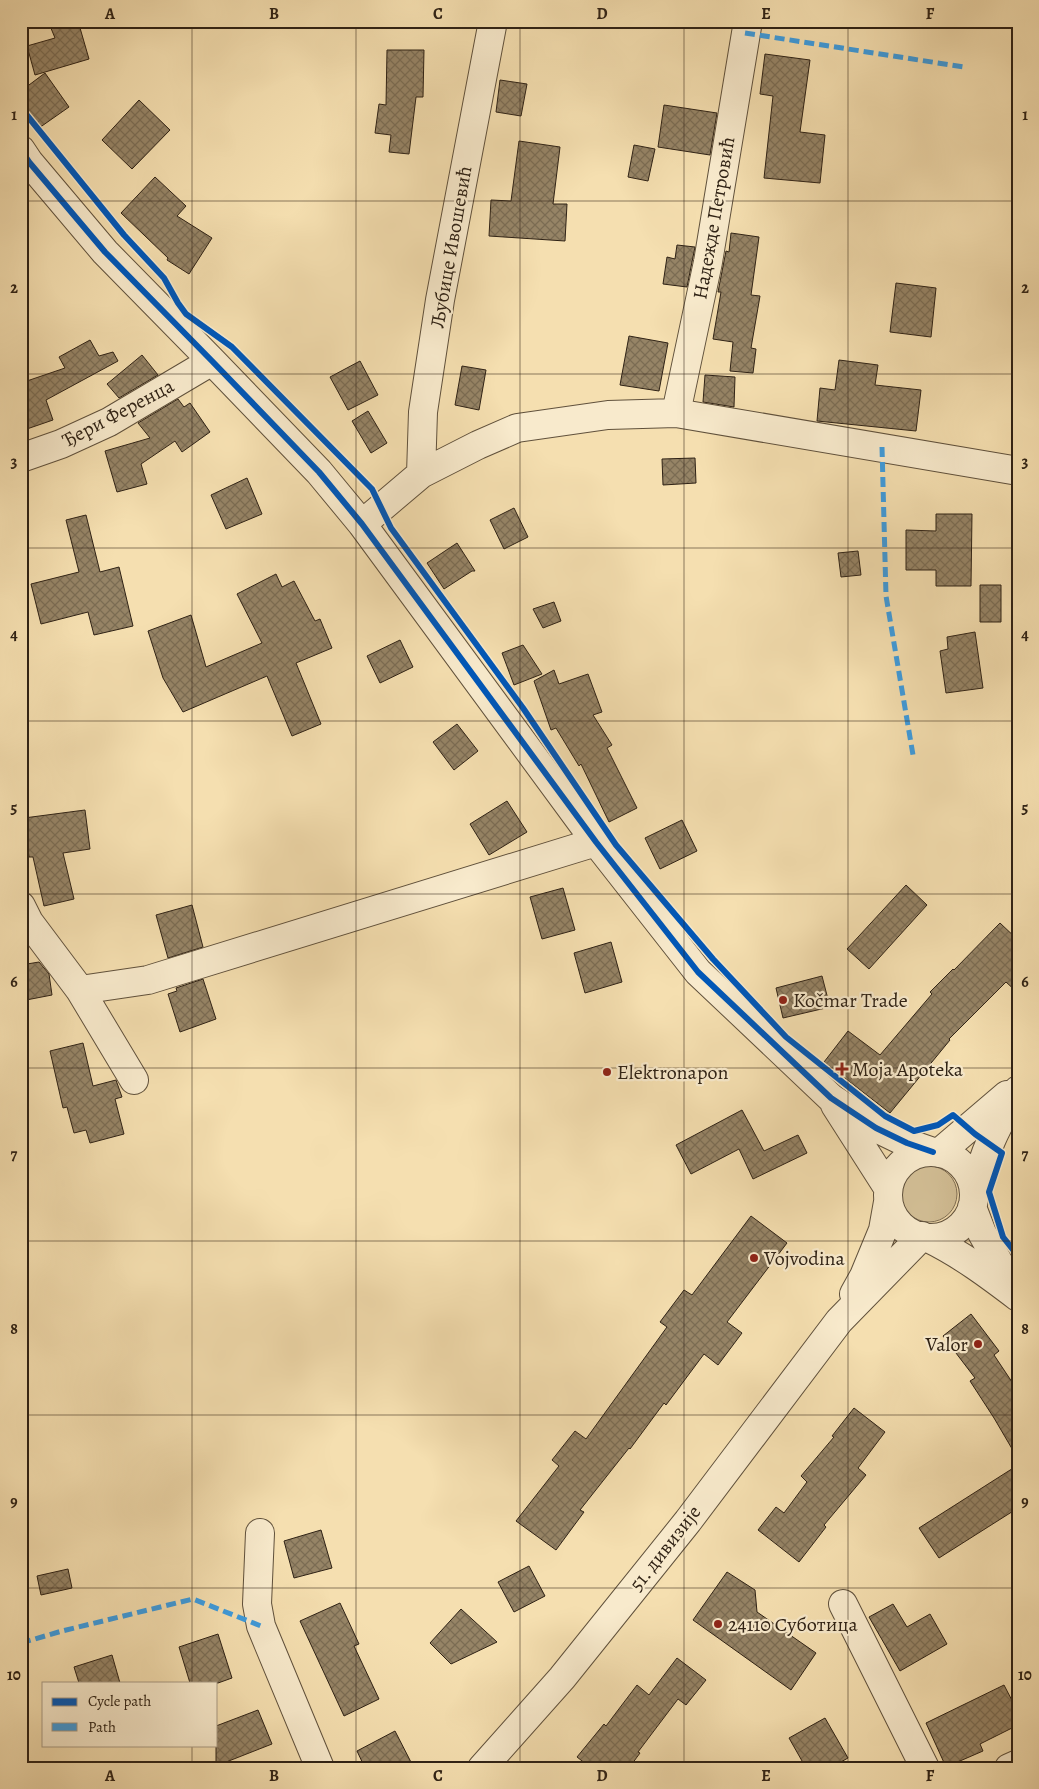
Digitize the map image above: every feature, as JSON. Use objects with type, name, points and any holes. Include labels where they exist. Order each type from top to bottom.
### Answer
[{"type":"street","name":"Љубице Ивошевић","points":[[421,474],[423,412],[439,309],[493,21]]},
{"type":"street","name":"Надежде Петровић","points":[[676,413],[708,262],[748,21]]},
{"type":"street","points":[[21,150],[105,252],[319,472],[362,524],[596,842],[698,972],[830,1098],[876,1128],[907,1143],[956,1160],[965,1168],[971,1179],[973,1200],[985,1240],[1018,1296]]},
{"type":"street","name":"Ђери Ференца","points":[[21,458],[61,444],[110,422],[212,361]]},
{"type":"street","points":[[362,524],[421,474],[478,445],[517,428],[608,415],[676,413],[1018,471]]},
{"type":"street","points":[[80,990],[148,980],[596,842]]},
{"type":"street","points":[[24,918],[80,990],[134,1080]]},
{"type":"street","points":[[888,1195],[892,1176],[899,1166],[909,1158],[920,1153],[936,1152],[1018,1086]]},
{"type":"street","points":[[925,1237],[942,1236],[955,1230],[965,1220],[973,1200],[988,1143],[1018,1090]]},
{"type":"street","points":[[830,1098],[888,1195],[893,1216],[902,1227],[951,1249],[1018,1296]]},
{"type":"street","name":"51. дивизије","points":[[482,1768],[574,1663],[688,1521],[839,1321],[864,1276],[883,1230],[888,1195]]},
{"type":"street","name":"51. дивизије","points":[[839,1321],[925,1237]]},
{"type":"street","points":[[260,1533],[257,1604],[262,1626],[320,1768]]},
{"type":"street","points":[[843,1604],[924,1768]]},
{"type":"street","points":[[1009,1768],[1018,1764]]},
{"type":"shaded area","points":[[929,1166],[940,1168],[949,1174],[955,1183],[957,1194],[955,1205],[949,1214],[940,1220],[929,1222],[918,1220],[909,1214],[903,1205],[901,1194],[903,1183],[909,1174],[918,1168]]},
{"type":"building","points":[[48,21],[78,21],[89,59],[35,75],[27,46],[55,38]]},
{"type":"building","points":[[387,50],[424,50],[423,97],[416,97],[409,154],[389,152],[391,135],[375,133],[379,104],[386,105]]},
{"type":"building","points":[[765,54],[810,60],[800,132],[825,135],[820,183],[764,178],[773,96],[760,94]]},
{"type":"building","points":[[45,73],[69,107],[39,128],[21,102],[21,91]]},
{"type":"building","points":[[500,80],[527,84],[521,116],[496,112]]},
{"type":"building","points":[[139,100],[170,130],[132,169],[102,140]]},
{"type":"building","points":[[664,105],[717,113],[710,155],[658,147]]},
{"type":"building","points":[[519,141],[560,147],[553,204],[567,204],[565,241],[489,236],[491,200],[511,201]]},
{"type":"building","points":[[634,145],[655,149],[648,181],[628,177]]},
{"type":"building","points":[[155,177],[186,206],[177,216],[212,238],[189,274],[167,260],[168,258],[121,213]]},
{"type":"building","points":[[731,233],[759,237],[751,295],[760,296],[751,348],[756,349],[753,373],[730,371],[733,342],[713,339],[721,292],[718,292],[726,251],[729,252]]},
{"type":"building","points":[[677,245],[695,247],[687,287],[663,284],[667,257],[675,259]]},
{"type":"building","points":[[896,283],[936,288],[931,337],[890,332]]},
{"type":"building","points":[[629,336],[668,343],[659,391],[620,385]]},
{"type":"building","points":[[90,340],[99,356],[113,352],[118,361],[46,400],[53,420],[21,431],[21,383],[65,368],[59,357]]},
{"type":"building","points":[[142,355],[158,375],[119,398],[107,384]]},
{"type":"building","points":[[839,360],[878,365],[875,385],[921,390],[916,431],[817,421],[820,388],[835,390]]},
{"type":"building","points":[[360,361],[378,395],[348,410],[330,377]]},
{"type":"building","points":[[462,366],[486,370],[479,410],[455,405]]},
{"type":"building","points":[[705,375],[735,377],[734,407],[703,402]]},
{"type":"building","points":[[178,399],[184,407],[190,403],[210,432],[182,452],[175,441],[141,464],[147,484],[117,492],[105,451],[150,438],[138,423]]},
{"type":"building","points":[[368,411],[387,443],[371,453],[352,421]]},
{"type":"building","points":[[695,458],[696,483],[663,485],[662,459]]},
{"type":"building","points":[[247,478],[262,514],[226,529],[211,495]]},
{"type":"building","points":[[514,508],[528,537],[504,549],[490,520]]},
{"type":"building","points":[[936,514],[972,514],[971,586],[936,586],[936,570],[906,570],[906,530],[936,531]]},
{"type":"building","points":[[86,515],[100,572],[119,567],[133,626],[94,635],[88,612],[41,624],[31,584],[79,572],[66,520]]},
{"type":"building","points":[[457,543],[475,571],[472,571],[444,589],[427,563]]},
{"type":"building","points":[[858,551],[861,575],[841,577],[838,553]]},
{"type":"building","points":[[276,574],[282,587],[294,581],[315,621],[320,619],[332,648],[296,663],[321,724],[292,736],[267,676],[183,712],[163,678],[148,631],[191,615],[206,667],[262,643],[237,594]]},
{"type":"building","points":[[980,585],[1001,585],[1001,622],[980,622]]},
{"type":"building","points":[[554,602],[561,621],[543,628],[533,609]]},
{"type":"building","points":[[975,632],[983,688],[946,693],[940,651],[948,649],[947,637]]},
{"type":"building","points":[[400,640],[413,667],[380,683],[367,656]]},
{"type":"building","points":[[523,645],[542,674],[514,685],[502,653]]},
{"type":"building","points":[[554,670],[559,684],[588,674],[602,712],[593,715],[612,745],[607,748],[637,808],[609,822],[581,764],[579,766],[556,728],[551,730],[534,681]]},
{"type":"building","points":[[457,724],[478,751],[454,770],[433,742]]},
{"type":"building","points":[[507,801],[527,832],[489,855],[470,824]]},
{"type":"building","points":[[85,810],[90,849],[63,853],[74,899],[44,906],[33,857],[29,857],[24,818]]},
{"type":"building","points":[[682,820],[697,851],[660,869],[645,838]]},
{"type":"building","points":[[906,885],[927,905],[869,969],[847,949]]},
{"type":"building","points":[[563,888],[575,930],[542,939],[530,897]]},
{"type":"building","points":[[192,905],[203,947],[168,958],[156,915]]},
{"type":"building","points":[[1000,923],[1018,940],[1018,993],[1006,982],[949,1039],[890,1113],[824,1062],[848,1031],[880,1055],[932,994],[930,992]]},
{"type":"building","points":[[611,942],[622,982],[585,993],[574,953]]},
{"type":"building","points":[[39,962],[49,974],[52,995],[21,1001],[21,965]]},
{"type":"building","points":[[822,976],[830,1007],[783,1018],[776,988]]},
{"type":"building","points":[[203,979],[216,1019],[180,1032],[168,994],[177,991],[176,988]]},
{"type":"building","points":[[83,1043],[93,1086],[116,1080],[122,1097],[115,1099],[124,1134],[90,1143],[86,1130],[74,1133],[67,1107],[63,1108],[50,1051]]},
{"type":"building","points":[[742,1110],[764,1151],[798,1135],[807,1153],[753,1179],[739,1149],[691,1174],[676,1145]]},
{"type":"building","points":[[751,1216],[787,1243],[727,1322],[742,1333],[718,1365],[704,1354],[666,1405],[664,1403],[630,1449],[580,1510],[584,1512],[556,1550],[516,1521],[559,1466],[552,1460],[575,1431],[586,1439],[667,1327],[660,1322],[684,1290],[692,1295]]},
{"type":"building","points":[[971,1314],[999,1351],[994,1355],[1018,1391],[1018,1459],[970,1381],[975,1378],[943,1336]]},
{"type":"building","points":[[854,1408],[885,1432],[858,1468],[866,1475],[824,1525],[826,1527],[799,1562],[758,1530],[776,1507],[784,1513],[807,1482],[801,1476],[834,1437],[832,1436]]},
{"type":"building","points":[[1018,1465],[1018,1508],[939,1558],[919,1528]]},
{"type":"building","points":[[321,1530],[332,1568],[294,1578],[284,1541]]},
{"type":"building","points":[[529,1566],[545,1596],[514,1612],[498,1582]]},
{"type":"building","points":[[68,1569],[72,1588],[41,1595],[37,1576]]},
{"type":"building","points":[[727,1572],[755,1590],[757,1612],[816,1653],[791,1690],[693,1620]]},
{"type":"building","points":[[340,1603],[359,1644],[354,1646],[379,1699],[344,1716],[300,1621]]},
{"type":"building","points":[[893,1604],[907,1627],[930,1614],[947,1644],[900,1671],[869,1617]]},
{"type":"building","points":[[461,1609],[497,1642],[451,1664],[430,1643]]},
{"type":"building","points":[[218,1634],[232,1678],[218,1683],[190,1682],[179,1647]]},
{"type":"building","points":[[112,1655],[120,1682],[79,1682],[74,1667]]},
{"type":"building","points":[[677,1658],[706,1680],[686,1705],[678,1699],[638,1752],[640,1753],[629,1768],[591,1768],[577,1757],[604,1724],[606,1726],[637,1685],[649,1695]]},
{"type":"building","points":[[1004,1685],[1018,1712],[1018,1725],[980,1744],[983,1751],[946,1767],[926,1723]]},
{"type":"building","points":[[258,1710],[272,1744],[216,1766],[218,1725]]},
{"type":"building","points":[[825,1718],[848,1758],[830,1768],[806,1768],[789,1738]]},
{"type":"building","points":[[395,1731],[414,1768],[365,1768],[357,1751]]},
{"type":"marked path","points":[[745,33],[964,67]]},
{"type":"marked path","points":[[882,447],[886,596],[913,755]]},
{"type":"marked path","points":[[21,1643],[193,1599],[261,1626]]},
{"type":"cycle path","points":[[21,108],[124,235],[164,278],[186,314],[232,347],[372,489],[391,528],[523,708],[616,845],[713,959],[786,1037],[885,1116],[914,1131],[938,1125],[953,1115],[975,1134],[1002,1153],[989,1192],[1003,1237],[1018,1256]]},
{"type":"cycle path","points":[[21,150],[105,252],[319,472],[362,524],[596,842],[698,972],[831,1098],[876,1128],[907,1143],[933,1152]]},
{"type":"place","name":"Kočmar Trade","points":[[783,1000]]},
{"type":"place","name":"Moja Apoteka","points":[[842,1069]]},
{"type":"place","name":"Elektronapon","points":[[607,1072]]},
{"type":"place","name":"Vojvodina","points":[[754,1258]]},
{"type":"place","name":"Valor","points":[[978,1344]]},
{"type":"place","name":"24110 Суботица","points":[[718,1624]]}]
